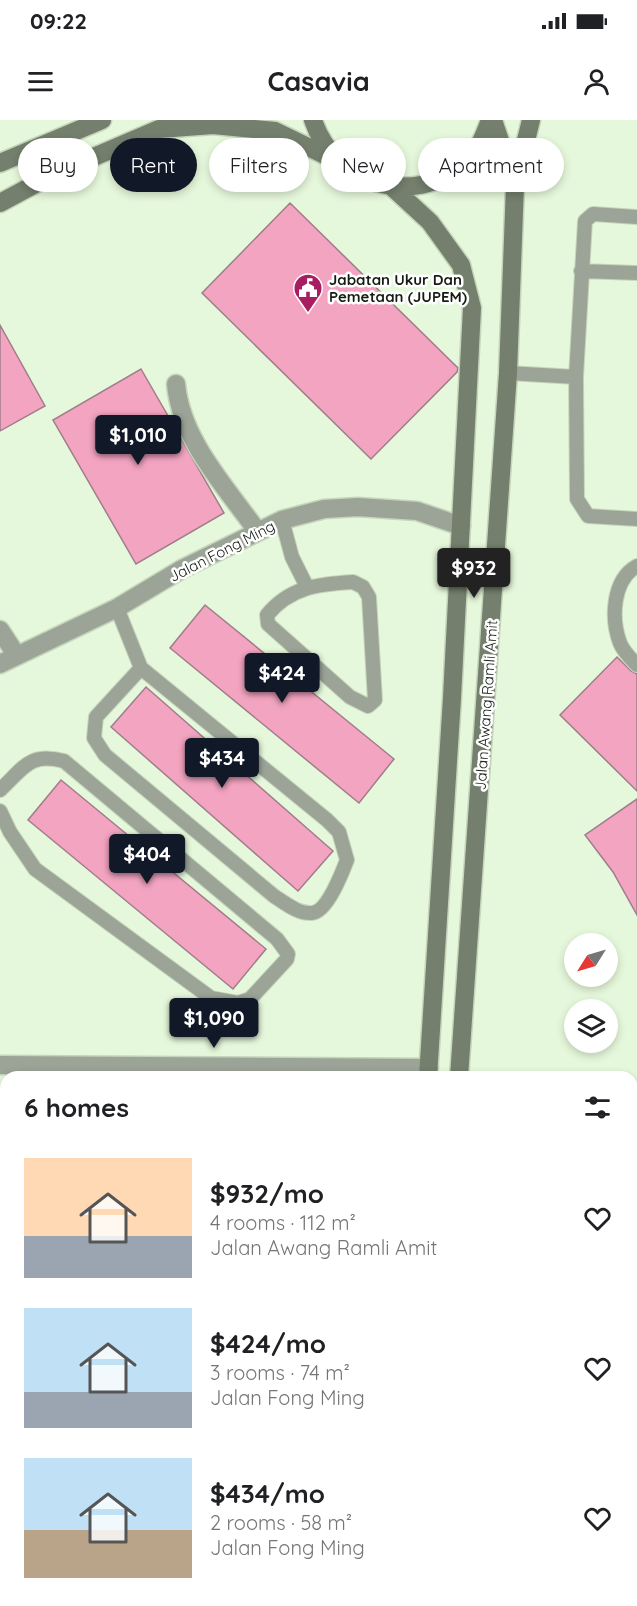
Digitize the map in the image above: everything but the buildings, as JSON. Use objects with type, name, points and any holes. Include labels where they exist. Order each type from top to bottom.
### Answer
[{"type":"main road","points":[[0,163],[102,120]]},
{"type":"main road","points":[[313,120],[321,139]]},
{"type":"main road","points":[[406,186],[419,186],[444,177],[466,162],[482,141],[492,120]]},
{"type":"main road","name":"Jalan Awang Ramli Amit","points":[[492,120],[498,138]]},
{"type":"main road","points":[[527,138],[531,120]]},
{"type":"main road","points":[[0,203],[54,174],[159,129],[213,125],[275,131],[321,153]]},
{"type":"main road","points":[[397,192],[430,222],[461,265],[472,308],[428,1071]]},
{"type":"main road","name":"Jalan Awang Ramli Amit","points":[[459,1071],[508,373],[515,192]]},
{"type":"street","points":[[176,384],[178,406],[186,427],[257,531]]},
{"type":"street","name":"Jalan Fong Ming","points":[[0,664],[117,608],[182,569],[282,520],[324,509],[358,507],[417,511],[461,526]]},
{"type":"street","points":[[0,630],[16,656]]},
{"type":"street","points":[[0,1065],[321,1071]]},
{"type":"lane","points":[[637,217],[593,214],[585,221],[576,377],[577,499],[588,516],[637,519]]},
{"type":"lane","points":[[581,271],[637,273]]},
{"type":"lane","points":[[508,373],[576,377]]},
{"type":"lane","points":[[282,520],[292,556],[307,587]]},
{"type":"lane","points":[[637,566],[621,584],[615,605],[620,644],[637,665]]},
{"type":"lane","points":[[353,582],[363,587],[369,597],[375,700],[368,706],[350,697],[268,624],[267,615],[275,605],[289,594],[307,587],[353,582]]},
{"type":"lane","points":[[117,608],[141,668],[257,760],[339,832],[347,860],[325,905],[318,911],[299,911],[274,896],[105,755],[94,738],[96,717],[141,668]]},
{"type":"lane","points":[[0,790],[35,758],[46,756],[64,760],[277,939],[288,954],[287,959],[250,999],[238,1003],[210,998],[35,869],[10,832],[0,811]]},
{"type":"place","name":"Jabatan Ukur Dan Pemetaan (JUPEM)","points":[[308,314]]}]
